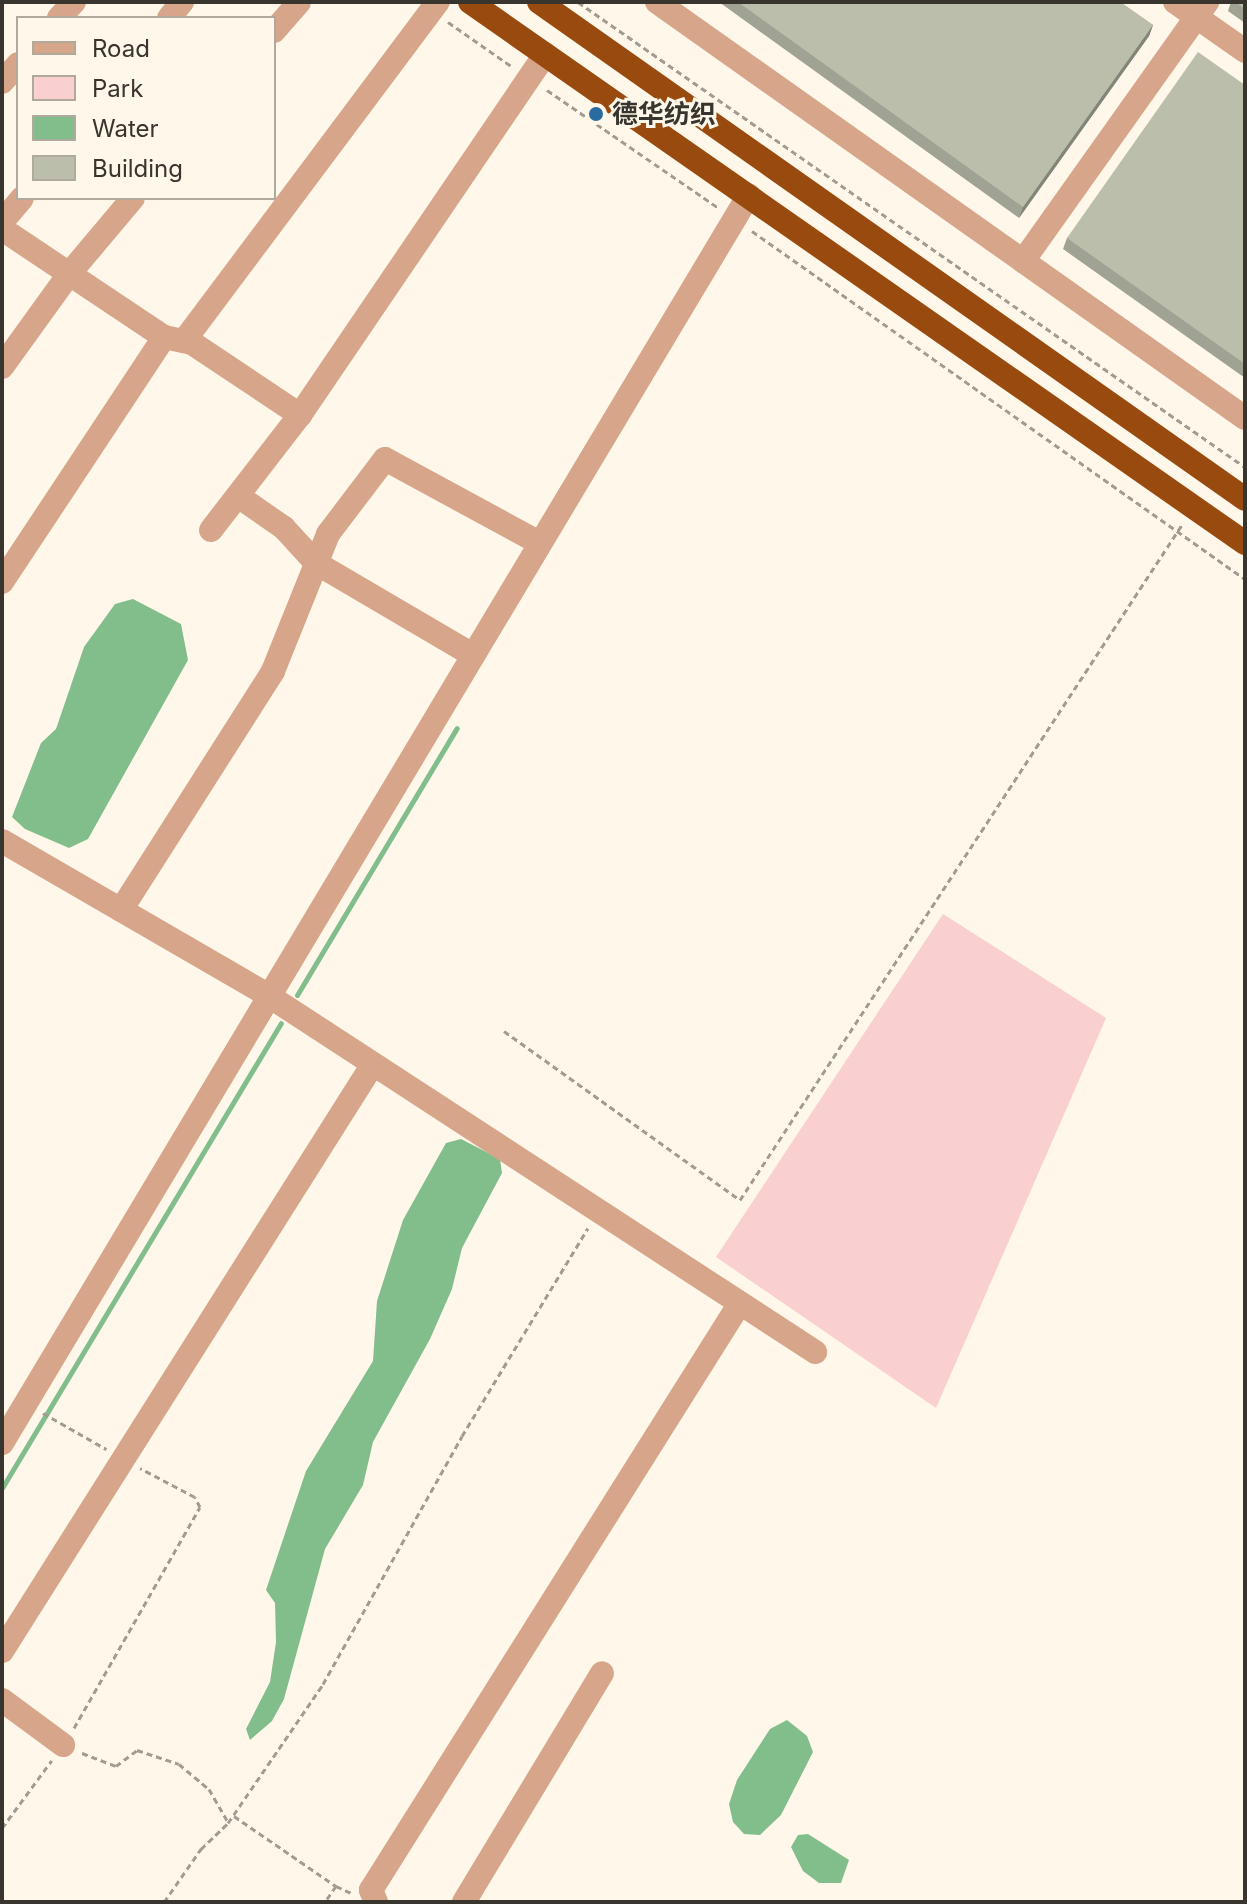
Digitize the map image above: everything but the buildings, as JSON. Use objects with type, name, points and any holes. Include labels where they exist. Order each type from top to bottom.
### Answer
[{"type":"highway","points":[[470,2],[1245,543]]},
{"type":"highway","points":[[539,2],[1245,499]]},
{"type":"street","points":[[276,29],[299,2]]},
{"type":"street","points":[[657,2],[1245,418]]},
{"type":"street","points":[[1175,2],[1202,10],[1245,51]]},
{"type":"street","points":[[2,582],[174,339],[435,6]]},
{"type":"street","points":[[1023,261],[1202,10]]},
{"type":"street","points":[[211,530],[300,415],[545,54]]},
{"type":"street","points":[[2,82],[16,66]]},
{"type":"street","points":[[2,1443],[749,195]]},
{"type":"street","points":[[2,222],[20,200]]},
{"type":"street","points":[[2,367],[69,274],[131,200]]},
{"type":"street","points":[[2,229],[69,274],[300,415]]},
{"type":"street","points":[[121,910],[273,671],[328,534],[385,459],[540,543]]},
{"type":"street","points":[[238,496],[284,528],[316,563],[473,655]]},
{"type":"street","points":[[2,841],[269,996],[815,1352]]},
{"type":"street","points":[[2,1651],[373,1064]]},
{"type":"street","points":[[376,1902],[371,1890],[740,1303]]},
{"type":"street","points":[[464,1902],[602,1673]]},
{"type":"street","points":[[2,1700],[63,1745]]},
{"type":"path","points":[[578,2],[1245,467]]},
{"type":"path","points":[[435,6],[529,77],[1245,579]]},
{"type":"path","points":[[504,1031],[740,1200],[1194,507]]},
{"type":"path","points":[[164,1902],[201,1849],[234,1816],[323,1684],[404,1534],[598,1210]]},
{"type":"path","points":[[2,1828],[63,1745],[200,1507],[195,1497],[39,1411]]},
{"type":"path","points":[[63,1745],[116,1766],[137,1750],[179,1764],[209,1789],[228,1823]]},
{"type":"path","points":[[234,1816],[336,1886],[325,1902]]},
{"type":"green space","points":[[943,914],[1106,1018],[936,1408],[716,1257]]},
{"type":"water","points":[[133,599],[181,624],[188,660],[88,839],[69,848],[25,829],[12,817],[41,743],[56,729],[84,647],[115,604]]},
{"type":"water","points":[[461,1139],[500,1159],[502,1173],[462,1248],[452,1289],[430,1339],[373,1442],[363,1485],[325,1549],[284,1699],[272,1721],[250,1740],[246,1729],[270,1682],[276,1642],[275,1603],[266,1590],[306,1471],[373,1361],[377,1301],[403,1220],[446,1143]]},
{"type":"water","points":[[787,1720],[807,1736],[813,1752],[781,1815],[760,1835],[744,1834],[733,1822],[729,1804],[737,1780],[770,1729]]},
{"type":"water","points":[[808,1834],[849,1860],[841,1883],[819,1883],[803,1871],[791,1847],[798,1835]]},
{"type":"waterway","points":[[297,995],[457,728]]},
{"type":"waterway","points":[[2,1488],[281,1023]]},
{"type":"place","name":"德华纺织","points":[[596,114]]}]
